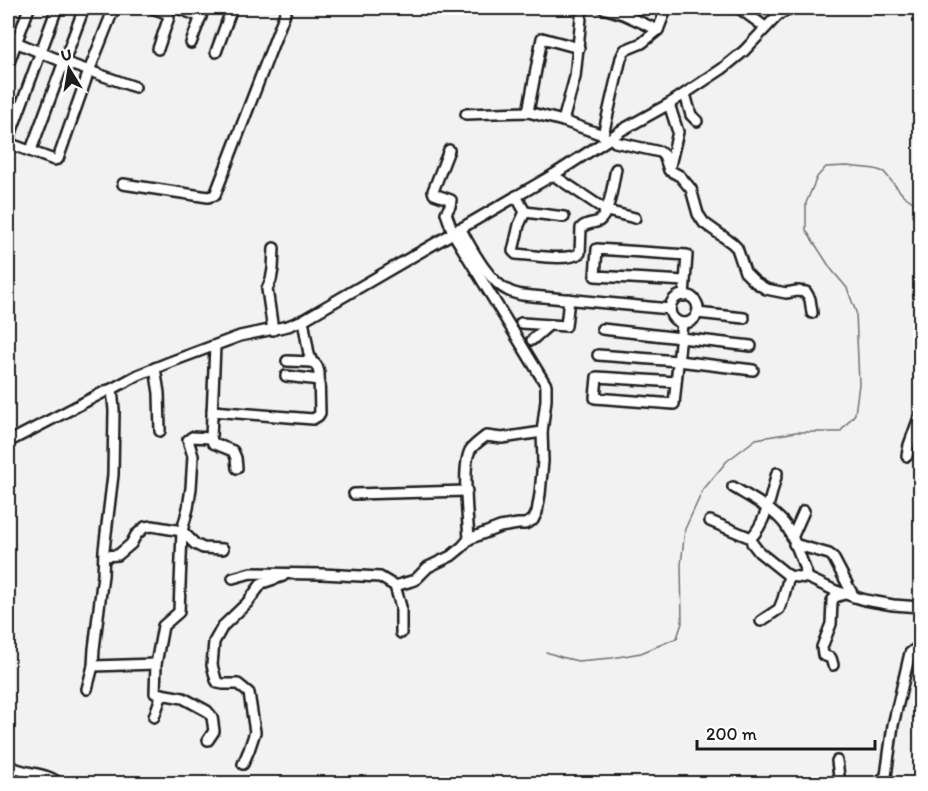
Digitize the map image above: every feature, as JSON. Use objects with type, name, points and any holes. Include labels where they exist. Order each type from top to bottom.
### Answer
[{"type":"street","points":[[8,65],[12,41],[29,8]]},
{"type":"street","points":[[57,8],[8,142],[54,160],[58,159],[114,8]]},
{"type":"street","points":[[31,150],[84,8]]},
{"type":"street","points":[[152,8],[166,13],[169,17],[158,49]]},
{"type":"street","points":[[178,8],[201,17]]},
{"type":"street","points":[[191,43],[204,8]]},
{"type":"street","points":[[216,52],[232,8]]},
{"type":"street","points":[[123,184],[208,197],[215,195],[287,8]]},
{"type":"street","points":[[563,121],[575,76],[582,8]]},
{"type":"street","points":[[603,8],[623,14],[658,30]]},
{"type":"street","points":[[607,138],[621,58],[625,50],[642,43],[658,30],[669,8]]},
{"type":"street","points":[[739,8],[765,27]]},
{"type":"street","points":[[8,442],[138,375],[240,336],[273,330],[303,320],[553,175],[607,138],[685,94],[736,58],[783,9]]},
{"type":"street","points":[[528,112],[542,38],[579,48]]},
{"type":"street","points":[[12,41],[135,87]]},
{"type":"street","points":[[685,94],[691,116],[698,121]]},
{"type":"street","points":[[669,104],[678,132],[669,170]]},
{"type":"street","points":[[466,114],[528,112],[563,121],[615,142],[664,155],[669,170],[680,176],[691,189],[698,214],[704,224],[737,248],[745,272],[766,289],[786,293],[806,292],[810,299],[812,314]]},
{"type":"street","points":[[449,150],[433,191],[434,194],[451,200],[446,213],[485,270],[498,284],[508,291],[522,295],[670,309]]},
{"type":"street","points":[[525,212],[519,225],[513,251],[516,254],[566,258],[575,256],[580,253],[583,225],[600,220],[607,211],[616,169]]},
{"type":"street","points":[[553,175],[607,211],[635,218]]},
{"type":"street","points":[[516,196],[525,212]]},
{"type":"street","points":[[525,212],[564,217]]},
{"type":"street","points":[[395,586],[415,580],[428,567],[451,556],[469,539],[500,527],[525,524],[532,520],[537,512],[543,461],[542,432],[546,385],[457,230]]},
{"type":"street","points":[[273,330],[267,289],[271,280],[274,248]]},
{"type":"street","points":[[684,296],[687,255],[597,249],[595,276],[685,281]]},
{"type":"street","points":[[684,296],[695,301],[697,313],[692,320],[682,323],[672,318],[670,309],[675,298],[684,296]]},
{"type":"street","points":[[521,323],[566,326],[570,299]]},
{"type":"street","points":[[697,313],[744,318]]},
{"type":"street","points":[[303,320],[312,362]]},
{"type":"street","points":[[676,382],[597,376],[595,398],[674,404],[682,323]]},
{"type":"street","points":[[532,340],[549,325]]},
{"type":"street","points":[[602,329],[751,346]]},
{"type":"street","points":[[215,346],[211,438],[213,443],[235,453],[237,468]]},
{"type":"street","points":[[598,355],[753,370]]},
{"type":"street","points":[[212,411],[313,419],[318,416],[320,413],[318,367],[312,362],[287,361]]},
{"type":"street","points":[[155,368],[159,393],[160,431]]},
{"type":"street","points":[[286,376],[319,380]]},
{"type":"street","points":[[87,689],[93,666],[112,475],[114,410],[112,389]]},
{"type":"street","points":[[907,456],[921,416]]},
{"type":"street","points":[[469,539],[466,471],[471,449],[486,436],[502,438],[542,432]]},
{"type":"street","points":[[208,740],[214,731],[212,717],[207,711],[183,698],[155,693],[156,664],[163,626],[179,612],[182,531],[191,488],[193,456],[188,440],[192,437],[211,438]]},
{"type":"street","points":[[777,473],[766,509],[752,538],[752,543],[759,552],[789,576],[807,578],[854,597],[893,605],[921,607]]},
{"type":"street","points":[[733,487],[785,524],[807,578]]},
{"type":"street","points":[[354,494],[467,491]]},
{"type":"street","points":[[793,541],[804,510]]},
{"type":"street","points":[[710,521],[752,538]]},
{"type":"street","points":[[105,556],[118,555],[145,527],[152,526],[182,531],[195,544],[203,548],[223,549]]},
{"type":"street","points":[[793,541],[833,557],[854,597]]},
{"type":"street","points":[[233,579],[251,573],[381,577],[395,586],[401,607],[401,633]]},
{"type":"street","points":[[243,764],[255,732],[249,693],[238,684],[218,683],[212,665],[214,642],[223,626],[247,603],[262,583],[288,574]]},
{"type":"street","points":[[761,621],[779,609],[789,576]]},
{"type":"street","points":[[833,664],[831,658],[823,655],[822,647],[831,624],[832,602],[835,597],[844,594]]},
{"type":"street","points":[[875,783],[886,776],[893,725],[910,653],[914,650],[921,650]]},
{"type":"street","points":[[93,666],[156,664]]},
{"type":"street","points":[[154,717],[162,694]]},
{"type":"street","points":[[837,761],[840,783]]},
{"type":"street","points":[[8,765],[57,780],[60,783]]},
{"type":"waterway","points":[[546,652],[578,661],[612,658],[641,653],[677,638],[682,623],[681,565],[685,529],[703,490],[727,461],[756,439],[796,432],[840,432],[855,414],[859,384],[856,312],[847,288],[831,269],[806,230],[806,203],[817,177],[826,167],[847,166],[875,169],[884,172],[903,195],[920,207]]}]
